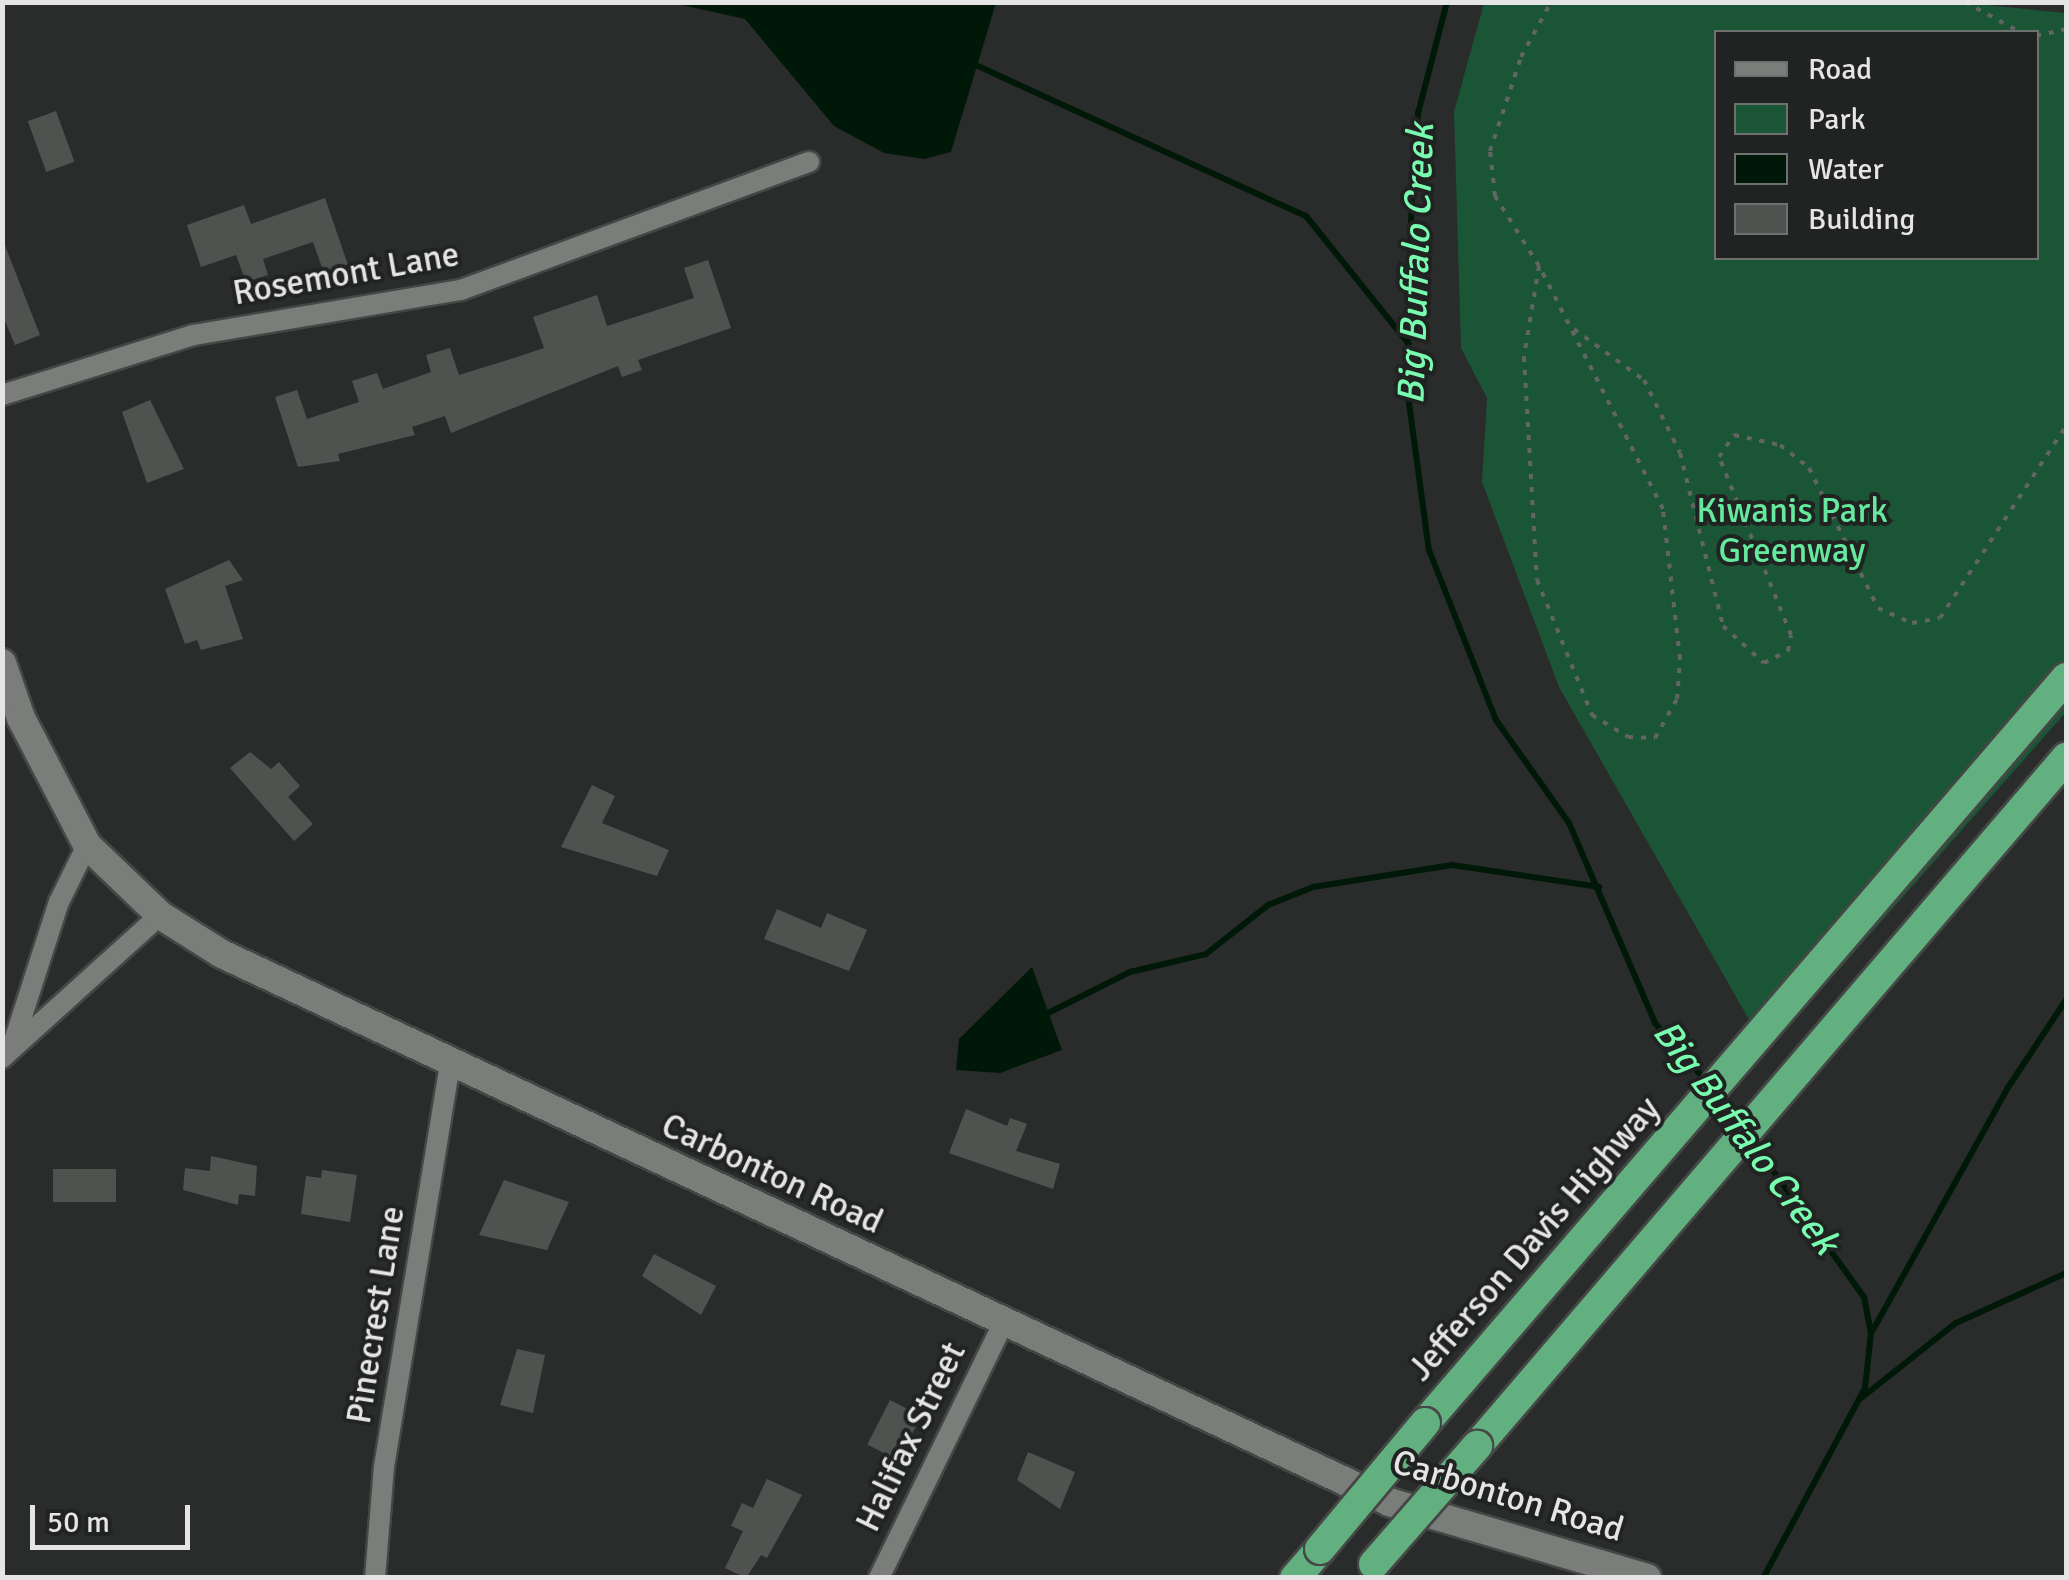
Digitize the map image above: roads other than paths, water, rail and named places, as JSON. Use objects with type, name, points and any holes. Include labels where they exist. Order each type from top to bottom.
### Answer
[{"type":"highway","name":"Jefferson Davis Highway","points":[[1295,1578],[2066,678]]},
{"type":"highway","points":[[1369,1571],[2066,758]]},
{"type":"street","name":"Rosemont Lane","points":[[2,395],[194,335],[461,290],[809,162]]},
{"type":"street","name":"Carbonton Road","points":[[2,663],[21,718],[87,845],[160,915],[222,954],[1002,1326],[1389,1502],[1647,1578]]},
{"type":"street","points":[[8,1052],[59,902],[87,845]]},
{"type":"street","points":[[8,1052],[96,980],[160,915]]},
{"type":"street","name":"Pinecrest Lane","points":[[375,1578],[384,1467],[450,1064]]},
{"type":"street","name":"Halifax Street","points":[[879,1578],[1002,1326]]},
{"type":"water","points":[[673,3],[996,3],[951,152],[924,159],[884,153],[834,126],[745,19]]},
{"type":"water","points":[[1032,967],[1062,1050],[1000,1073],[956,1070],[959,1039]]},
{"type":"waterway","name":"Big Buffalo Creek","points":[[1447,2],[1418,113],[1412,192],[1407,388],[1429,550],[1496,720],[1569,823],[1655,1023],[1706,1081]]},
{"type":"waterway","points":[[967,61],[1306,216],[1409,344]]},
{"type":"waterway","points":[[1044,1015],[1130,972],[1206,954],[1268,905],[1313,887],[1452,865],[1599,887]]},
{"type":"waterway","points":[[1873,1330],[2007,1089],[2066,1000]]},
{"type":"waterway","points":[[1718,1094],[1740,1125]]},
{"type":"waterway","name":"Big Buffalo Creek","points":[[1750,1139],[1864,1297],[1871,1333],[1865,1388],[1764,1576]]},
{"type":"waterway","points":[[1860,1399],[1956,1323],[2066,1273]]},
{"type":"park label","name":"Kiwanis Park Greenway","points":[[1792,531]]}]
